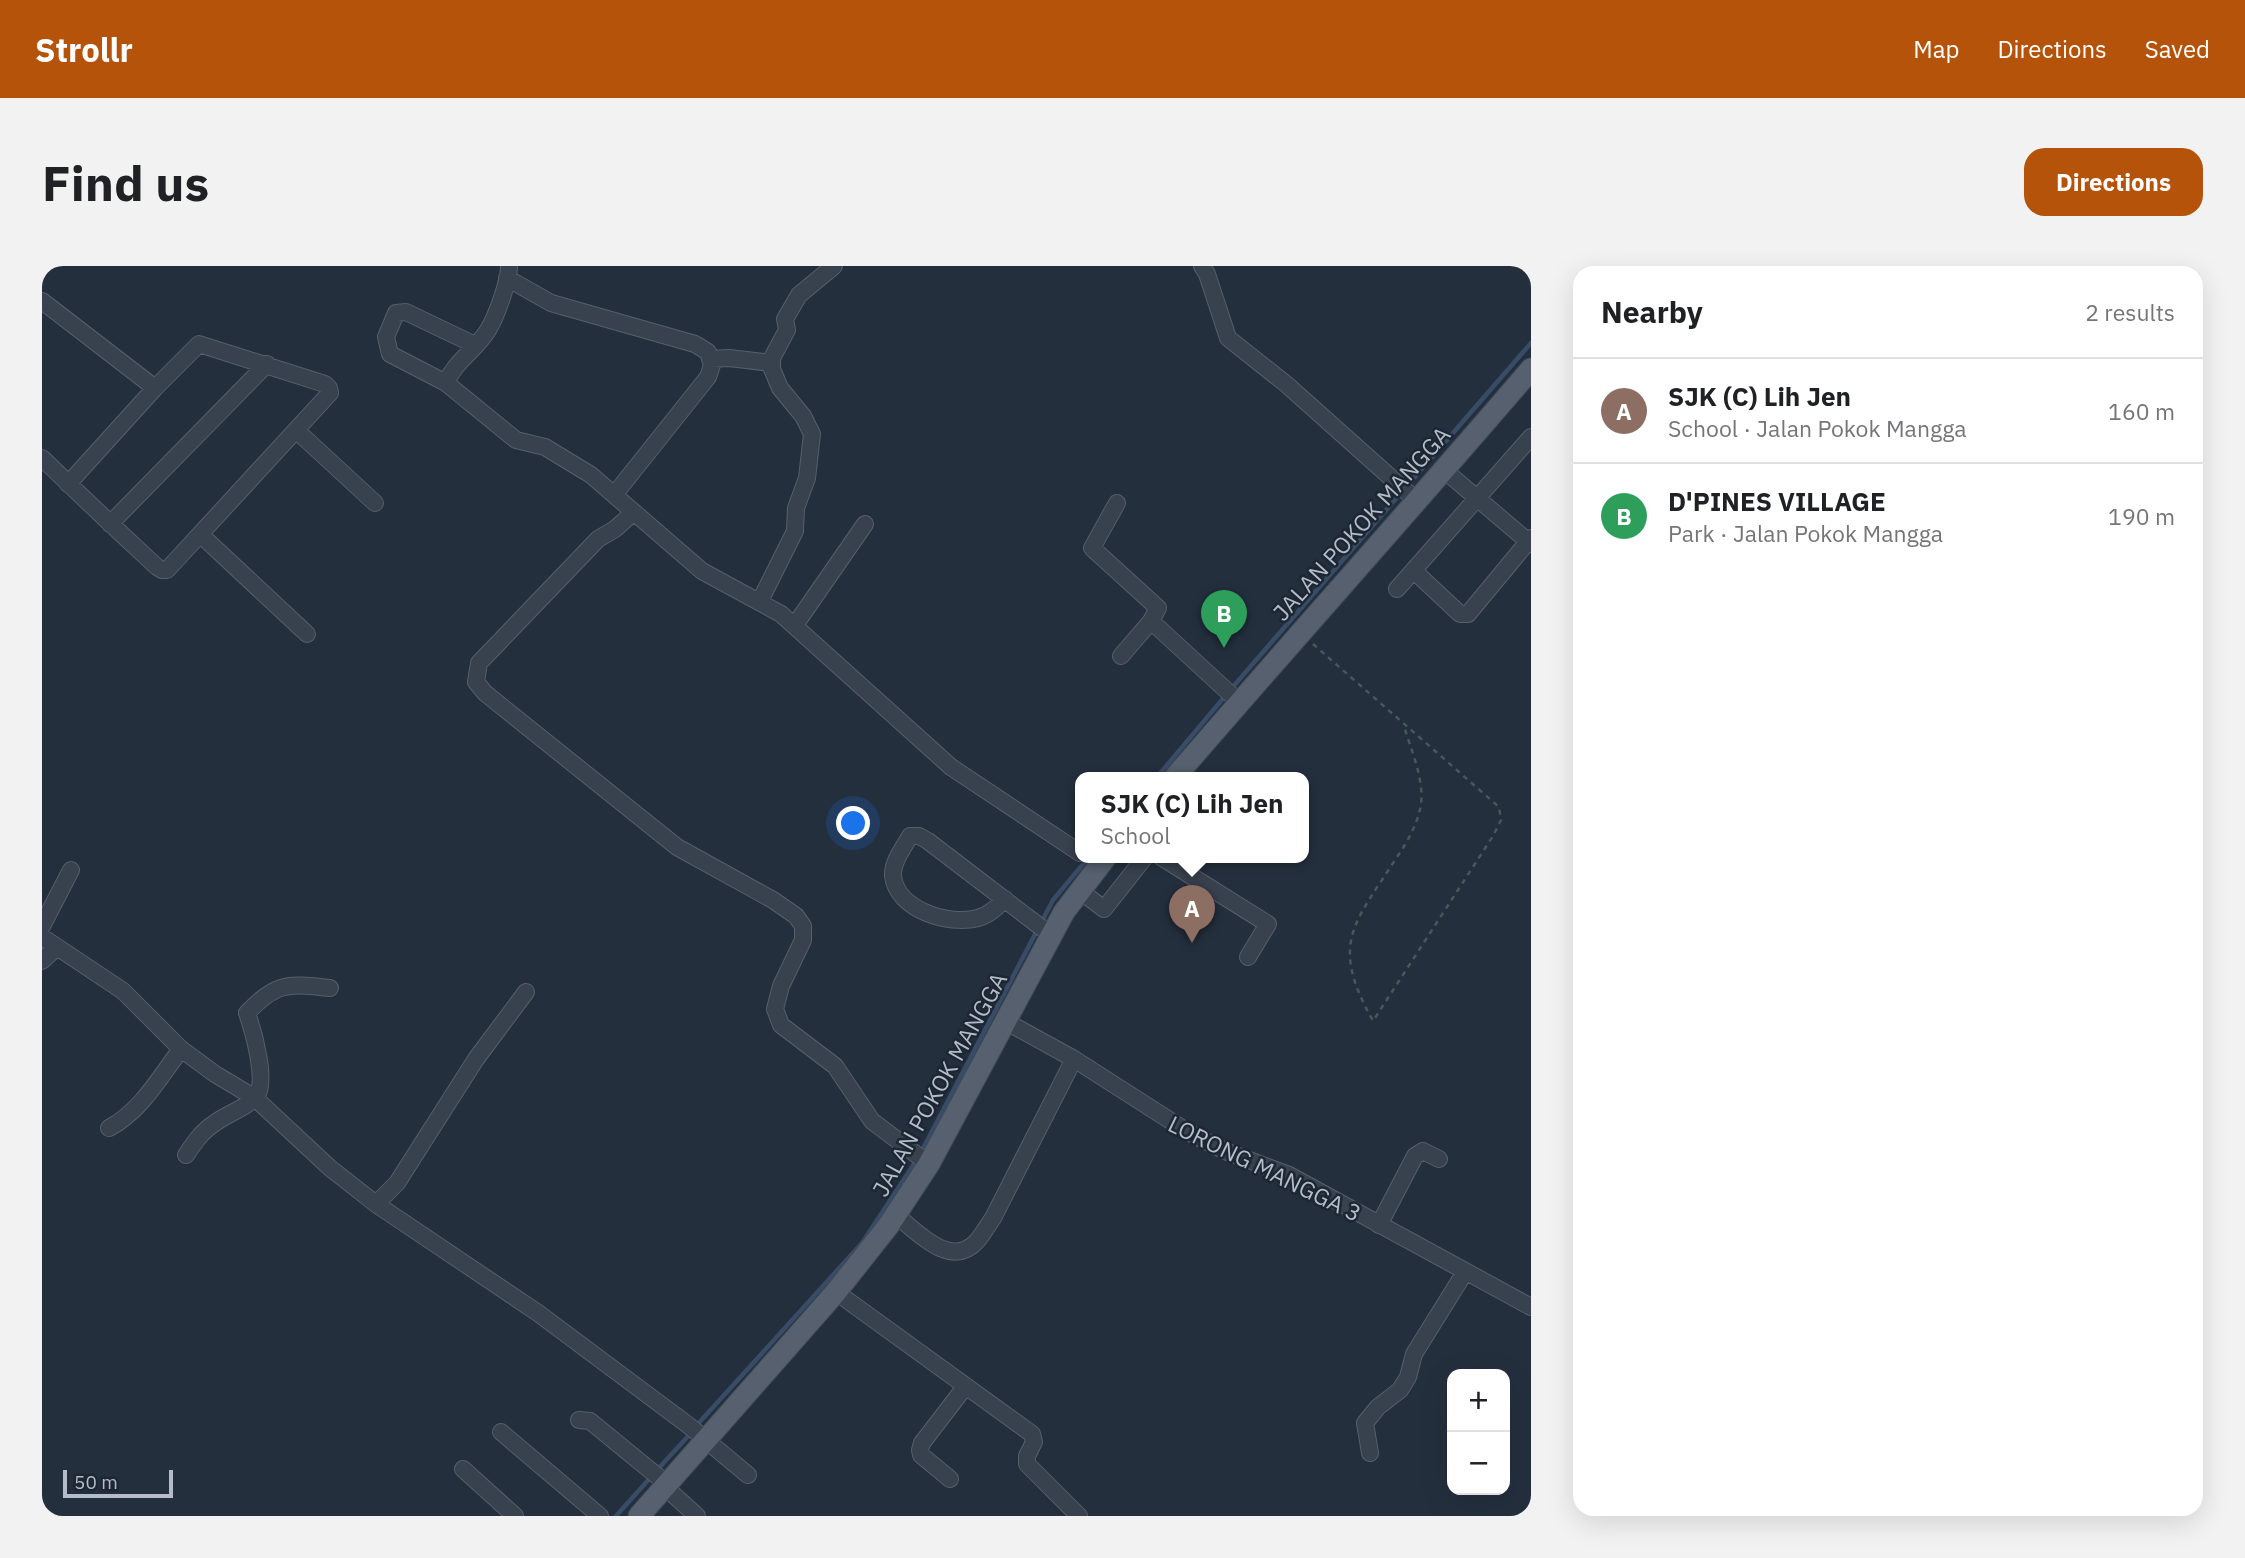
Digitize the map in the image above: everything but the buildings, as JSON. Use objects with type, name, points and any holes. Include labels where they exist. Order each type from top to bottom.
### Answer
[{"type":"main road","name":"JALAN POKOK MANGGA","points":[[1179,772],[1299,632],[1409,493],[1444,470],[1531,369]]},
{"type":"main road","name":"JALAN POKOK MANGGA","points":[[639,1516],[660,1479],[697,1433],[836,1292],[896,1215],[1005,1021],[1043,928],[1079,890],[1091,863]]},
{"type":"street","points":[[760,601],[795,531],[796,508],[807,478],[812,434],[803,416],[780,388],[772,363],[778,343],[787,330],[785,319],[794,302],[834,266]]},
{"type":"street","points":[[1202,266],[1228,338],[1286,384],[1409,493]]},
{"type":"street","points":[[446,383],[450,372],[488,330],[508,272],[551,303],[695,344],[708,352],[712,365],[708,377],[614,495]]},
{"type":"street","points":[[42,301],[155,388]]},
{"type":"street","points":[[475,345],[406,312],[397,313],[386,337],[390,354],[446,383],[516,440],[545,447],[591,475],[702,571],[760,601],[795,625],[951,767],[1075,847]]},
{"type":"street","points":[[42,458],[68,484],[110,524],[157,567],[167,570],[297,431],[330,393],[329,388],[325,384],[202,344],[155,388],[68,484]]},
{"type":"street","points":[[710,359],[729,358],[772,363]]},
{"type":"street","points":[[110,524],[267,364]]},
{"type":"street","points":[[297,431],[375,503]]},
{"type":"street","points":[[1397,589],[1531,437]]},
{"type":"street","points":[[1414,572],[1460,614],[1468,614],[1530,541],[1444,470]]},
{"type":"street","points":[[1117,503],[1092,548],[1158,608],[1151,621],[1121,656]]},
{"type":"street","points":[[634,512],[615,529],[598,539],[479,663],[476,682],[485,693],[677,847],[773,900],[796,916],[803,926],[803,940],[781,986],[775,1009],[781,1024],[835,1066],[872,1121],[926,1162]]},
{"type":"street","points":[[795,625],[865,524]]},
{"type":"street","points":[[201,535],[307,634]]},
{"type":"street","points":[[1151,621],[1239,702]]},
{"type":"street","points":[[1005,899],[994,911],[978,918],[959,920],[918,911],[901,893],[893,877],[895,864],[910,836],[919,836],[1005,899],[1043,928]]},
{"type":"street","points":[[1079,890],[1104,909],[1140,863]]},
{"type":"street","points":[[1170,863],[1268,925],[1248,957]]},
{"type":"street","points":[[42,926],[71,870]]},
{"type":"street","points":[[42,937],[123,991],[181,1049],[215,1074],[256,1098],[330,1168],[376,1204],[538,1313],[697,1433],[748,1475]]},
{"type":"street","points":[[42,961],[57,947]]},
{"type":"street","points":[[186,1155],[198,1137],[214,1123],[256,1098],[260,1088],[256,1038],[247,1013],[265,994],[291,984],[330,988]]},
{"type":"street","points":[[376,1204],[397,1183],[476,1059],[526,992]]},
{"type":"street","name":"LORONG MANGGA 3","points":[[1005,1021],[1074,1059],[1188,1132],[1225,1151],[1289,1175],[1531,1306]]},
{"type":"street","points":[[109,1128],[122,1121],[139,1104],[181,1049]]},
{"type":"street","points":[[896,1215],[940,1250],[960,1250],[977,1241],[993,1218],[1074,1059]]},
{"type":"street","points":[[1379,1225],[1415,1156],[1423,1151],[1439,1159]]},
{"type":"street","points":[[1370,1453],[1365,1423],[1408,1377],[1414,1354],[1465,1272]]},
{"type":"street","points":[[836,1292],[1032,1434],[1034,1442],[1027,1456],[1027,1464],[1079,1516]]},
{"type":"street","points":[[950,1479],[921,1455],[920,1450],[922,1443],[965,1387]]},
{"type":"street","points":[[579,1420],[590,1420],[660,1479],[696,1516]]},
{"type":"street","points":[[501,1432],[600,1516]]},
{"type":"street","points":[[463,1469],[515,1516]]},
{"type":"path","points":[[1299,632],[1499,807],[1501,820],[1493,836],[1373,1021],[1353,980],[1350,941],[1357,920],[1417,821],[1422,801],[1419,776],[1404,726]]},
{"type":"waterway","points":[[1231,689],[1531,343]]},
{"type":"waterway","points":[[1161,772],[1226,695]]},
{"type":"waterway","points":[[696,1426],[862,1243],[918,1158],[1053,900],[1084,863]]},
{"type":"waterway","points":[[657,1470],[691,1433]]},
{"type":"waterway","points":[[616,1516],[651,1477]]},
{"type":"place","name":"D'PINES VILLAGE","points":[[1224,648]]},
{"type":"place","name":"SJK (C) Lih Jen","points":[[1192,943]]}]
